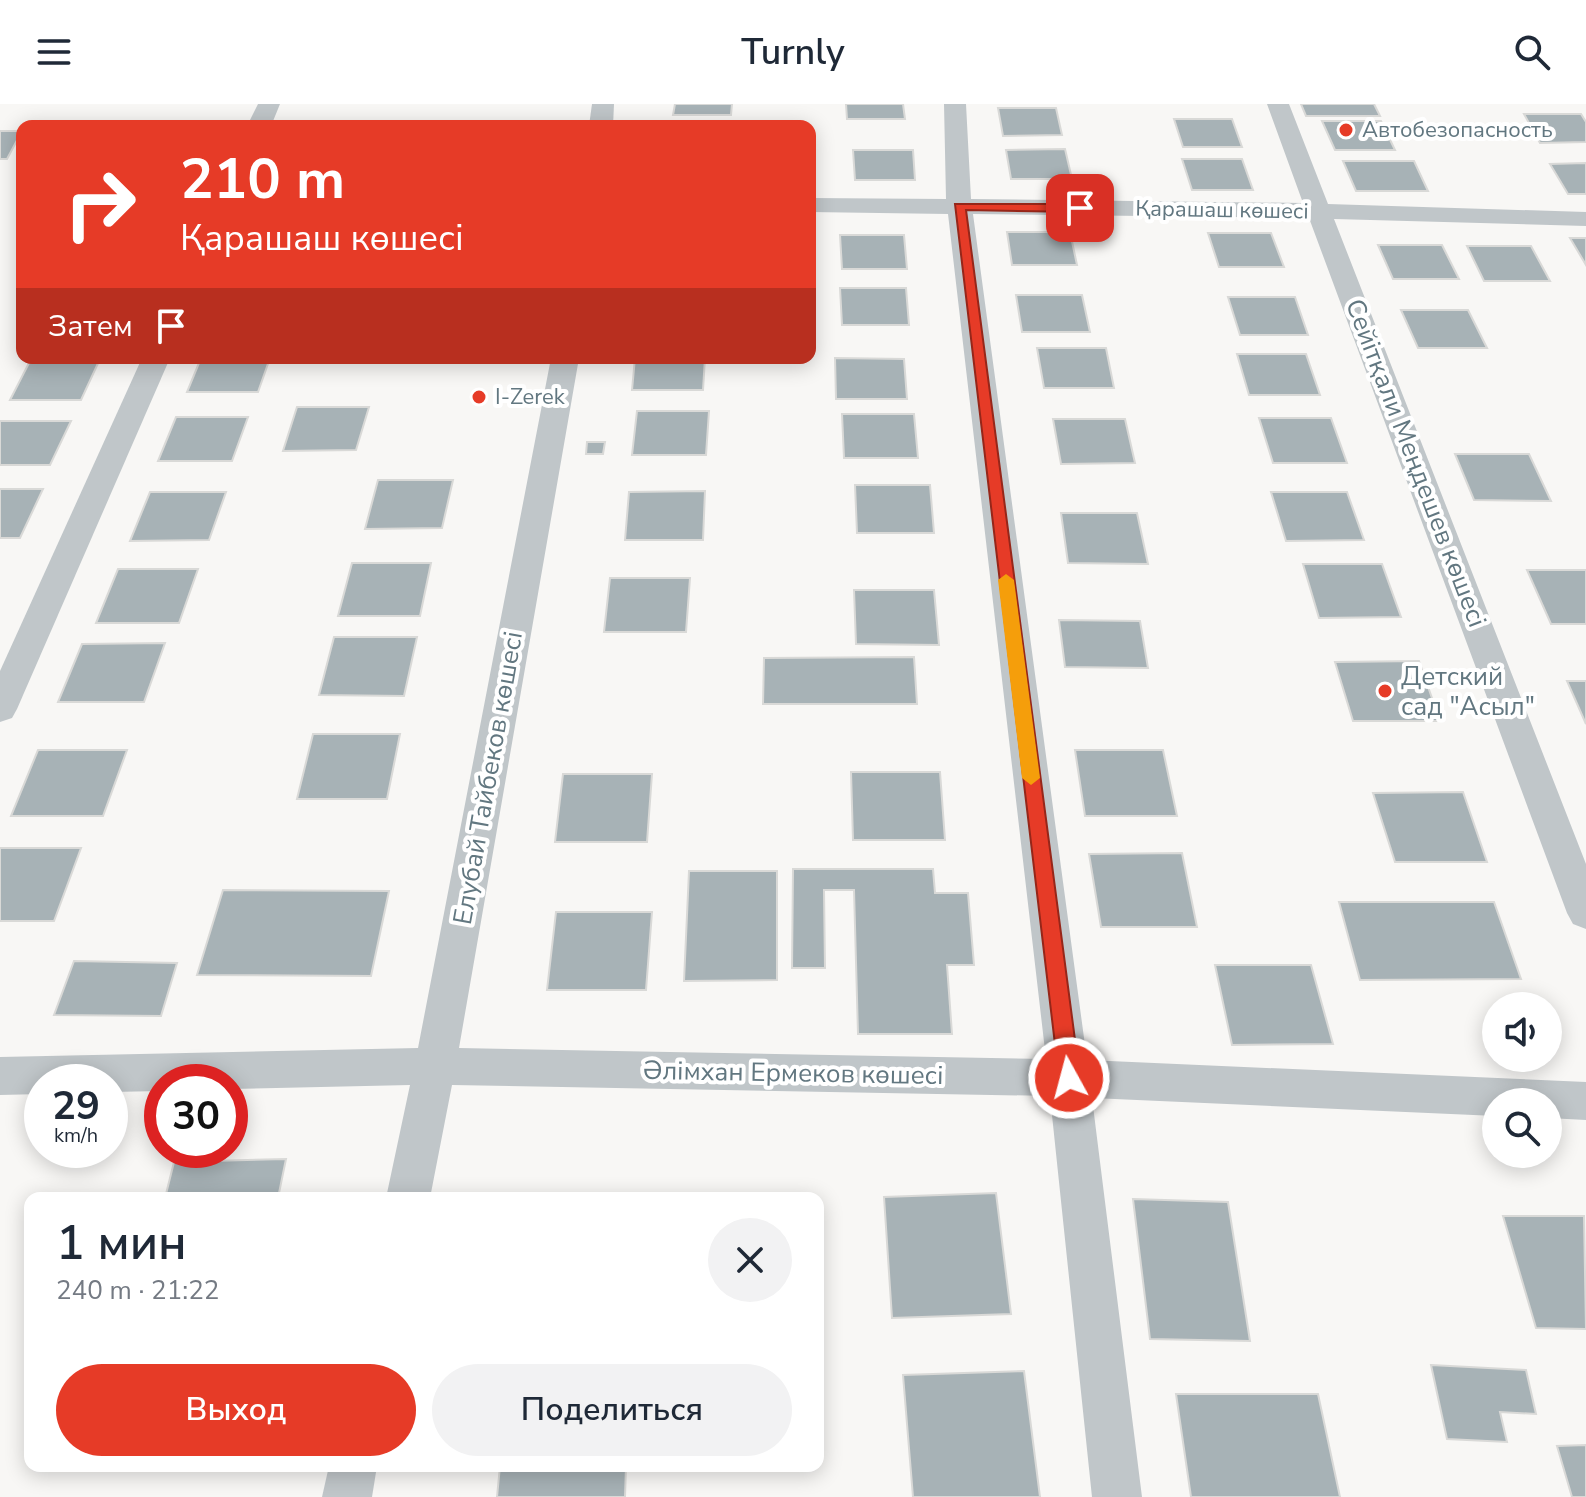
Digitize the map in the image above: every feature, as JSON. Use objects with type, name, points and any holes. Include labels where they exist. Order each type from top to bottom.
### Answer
[{"type":"street","points":[[955,104],[959,206],[1069,1078],[1117,1497]]},
{"type":"street","name":"Сейітқали Меңдешев көшесі","points":[[1278,104],[1586,913]]},
{"type":"street","name":"Қарашаш көшесі","points":[[816,205],[1320,211],[1586,219]]},
{"type":"street","points":[[0,709],[153,364]]},
{"type":"street","name":"Елубай Тайбеков көшесі","points":[[409,1192],[564,364]]},
{"type":"street","name":"Әлімхан Ермеков көшесі","points":[[0,1076],[435,1066],[1069,1078],[1586,1101]]},
{"type":"street","points":[[347,1497],[352,1472]]},
{"type":"building","points":[[675,104],[732,104],[731,115],[673,115]]},
{"type":"building","points":[[846,104],[903,104],[905,119],[847,119]]},
{"type":"building","points":[[1301,104],[1374,104],[1380,116],[1306,116]]},
{"type":"building","points":[[998,108],[1056,108],[1062,135],[1003,136]]},
{"type":"building","points":[[1524,114],[1581,114],[1586,122],[1586,142],[1540,143]]},
{"type":"building","points":[[1174,119],[1232,119],[1242,147],[1183,147]]},
{"type":"building","points":[[1322,121],[1381,121],[1395,150],[1335,150]]},
{"type":"building","points":[[0,131],[16,131],[16,142],[7,159],[0,159]]},
{"type":"building","points":[[1065,149],[1072,179],[1011,179],[1006,150]]},
{"type":"building","points":[[853,150],[913,150],[915,180],[855,180]]},
{"type":"building","points":[[1182,159],[1242,159],[1253,190],[1192,190]]},
{"type":"building","points":[[1343,161],[1414,161],[1428,191],[1356,191]]},
{"type":"building","points":[[1586,163],[1586,194],[1568,194],[1550,164]]},
{"type":"building","points":[[1007,232],[1070,232],[1077,265],[1012,265]]},
{"type":"building","points":[[1208,233],[1271,233],[1284,267],[1219,267]]},
{"type":"building","points":[[840,235],[904,235],[907,269],[842,269]]},
{"type":"building","points":[[1570,238],[1586,238],[1586,265]]},
{"type":"building","points":[[1378,245],[1442,245],[1459,279],[1393,279]]},
{"type":"building","points":[[1467,246],[1531,246],[1550,281],[1484,281]]},
{"type":"building","points":[[840,288],[906,288],[909,325],[842,325]]},
{"type":"building","points":[[1016,295],[1082,295],[1090,332],[1022,332]]},
{"type":"building","points":[[1228,297],[1295,297],[1308,335],[1240,335]]},
{"type":"building","points":[[1401,310],[1468,310],[1487,348],[1418,348]]},
{"type":"building","points":[[1037,348],[1106,348],[1114,388],[1044,388]]},
{"type":"building","points":[[1237,354],[1306,354],[1320,395],[1249,395]]},
{"type":"building","points":[[835,358],[904,359],[907,399],[836,399]]},
{"type":"building","points":[[28,364],[98,364],[81,400],[10,400]]},
{"type":"building","points":[[199,364],[268,364],[258,392],[187,392]]},
{"type":"building","points":[[634,364],[705,364],[703,390],[632,390]]},
{"type":"building","points":[[297,407],[369,407],[356,450],[283,451]]},
{"type":"building","points":[[637,411],[709,411],[706,455],[632,455]]},
{"type":"building","points":[[842,414],[914,414],[918,458],[844,458]]},
{"type":"building","points":[[176,417],[248,417],[232,461],[158,461]]},
{"type":"building","points":[[1259,418],[1331,418],[1347,463],[1273,463]]},
{"type":"building","points":[[1053,419],[1125,419],[1135,463],[1061,464]]},
{"type":"building","points":[[0,421],[71,421],[50,465],[0,465]]},
{"type":"building","points":[[587,442],[605,442],[603,454],[586,454]]},
{"type":"building","points":[[1455,454],[1529,454],[1551,501],[1474,500]]},
{"type":"building","points":[[378,480],[453,480],[442,528],[365,529]]},
{"type":"building","points":[[855,485],[930,485],[934,533],[857,533]]},
{"type":"building","points":[[0,489],[43,489],[20,538],[0,538]]},
{"type":"building","points":[[705,491],[703,540],[625,540],[629,492]]},
{"type":"building","points":[[150,492],[226,492],[209,540],[130,541]]},
{"type":"building","points":[[1271,492],[1347,492],[1364,540],[1286,541]]},
{"type":"building","points":[[1061,513],[1137,513],[1148,564],[1068,563]]},
{"type":"building","points":[[352,563],[431,563],[420,616],[338,616]]},
{"type":"building","points":[[1303,564],[1382,564],[1401,617],[1319,618]]},
{"type":"building","points":[[118,569],[198,569],[179,623],[96,623]]},
{"type":"building","points":[[1527,570],[1586,570],[1586,624],[1551,624]]},
{"type":"building","points":[[610,578],[690,578],[686,632],[604,632]]},
{"type":"building","points":[[854,590],[934,590],[939,645],[856,644]]},
{"type":"building","points":[[1059,620],[1140,621],[1148,668],[1065,667]]},
{"type":"building","points":[[334,637],[417,637],[404,696],[319,695]]},
{"type":"building","points":[[165,643],[144,702],[58,702],[82,644]]},
{"type":"building","points":[[914,657],[917,704],[763,704],[764,658]]},
{"type":"building","points":[[1419,661],[1440,721],[1353,721],[1335,662]]},
{"type":"building","points":[[1567,681],[1586,681],[1586,724]]},
{"type":"building","points":[[313,734],[400,734],[387,799],[297,799]]},
{"type":"building","points":[[38,750],[127,750],[103,816],[11,816]]},
{"type":"building","points":[[1075,750],[1163,750],[1177,816],[1085,816]]},
{"type":"building","points":[[851,772],[940,772],[945,840],[853,840]]},
{"type":"building","points":[[563,774],[652,774],[647,842],[555,842]]},
{"type":"building","points":[[1463,792],[1487,862],[1395,862],[1373,793]]},
{"type":"building","points":[[0,848],[81,848],[54,921],[0,921]]},
{"type":"building","points":[[1182,853],[1197,927],[1101,927],[1089,854]]},
{"type":"building","points":[[793,869],[933,869],[935,893],[968,893],[974,965],[947,965],[952,1034],[858,1034],[854,890],[824,890],[825,968],[792,968]]},
{"type":"building","points":[[689,871],[777,871],[777,980],[684,981]]},
{"type":"building","points":[[223,890],[389,891],[371,976],[197,975]]},
{"type":"building","points":[[1339,902],[1494,902],[1521,979],[1360,980]]},
{"type":"building","points":[[556,912],[652,912],[646,990],[547,990]]},
{"type":"building","points":[[74,961],[177,963],[161,1016],[54,1015]]},
{"type":"building","points":[[1215,965],[1311,965],[1333,1044],[1232,1045]]},
{"type":"building","points":[[286,1159],[279,1192],[166,1192],[172,1168],[248,1168],[248,1160]]},
{"type":"building","points":[[996,1193],[1011,1314],[892,1318],[884,1197]]},
{"type":"building","points":[[1133,1199],[1228,1202],[1250,1341],[1150,1339]]},
{"type":"building","points":[[1503,1216],[1584,1216],[1586,1329],[1536,1328]]},
{"type":"building","points":[[1431,1365],[1526,1370],[1536,1414],[1500,1412],[1507,1442],[1447,1439]]},
{"type":"building","points":[[1024,1371],[1040,1497],[913,1497],[903,1375]]},
{"type":"building","points":[[1176,1394],[1318,1394],[1340,1497],[1191,1497]]},
{"type":"building","points":[[1586,1445],[1586,1497],[1572,1497],[1557,1446]]},
{"type":"building","points":[[499,1472],[626,1472],[625,1497],[497,1497]]},
{"type":"slow traffic","points":[[1006,580],[1031,778]]},
{"type":"place","name":"Автобезопасность","points":[[1346,130]]},
{"type":"place","name":"I-Zerek","points":[[479,397]]},
{"type":"place","name":"Детский сад \"Асыл\"","points":[[1385,691]]},
{"type":"route","points":[[1069,1078],[959,206],[1080,208]]}]
